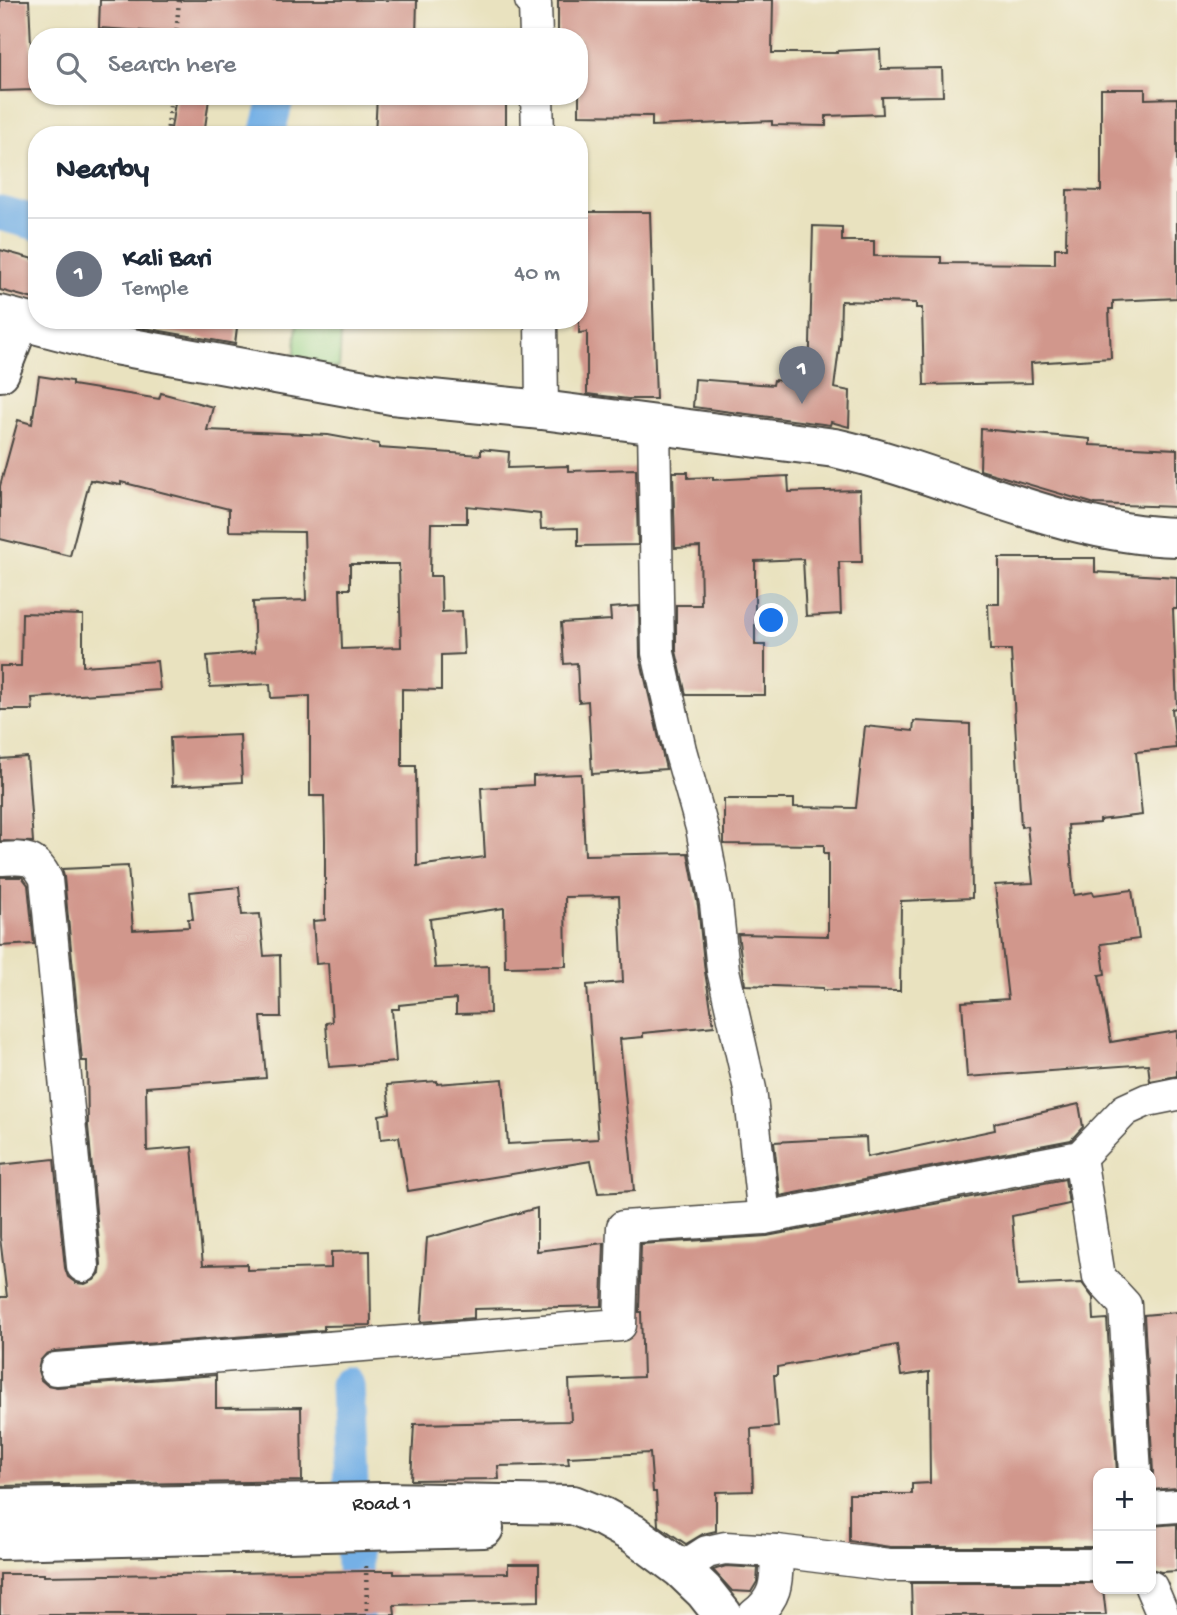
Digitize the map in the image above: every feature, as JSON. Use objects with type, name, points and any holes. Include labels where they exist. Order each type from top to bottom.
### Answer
[{"type":"street","points":[[534,1],[536,28]]},
{"type":"street","points":[[537,105],[538,126]]},
{"type":"street","points":[[0,372],[10,318],[28,323]]},
{"type":"street","points":[[53,329],[115,345],[392,395],[542,410],[835,448],[878,458],[1082,525],[1143,536],[1177,537]]},
{"type":"street","points":[[541,329],[542,410]]},
{"type":"street","points":[[654,425],[658,653],[680,750],[702,828],[716,903],[723,970],[750,1089],[764,1218]]},
{"type":"street","points":[[0,859],[25,858],[39,866],[46,879],[83,1266]]},
{"type":"street","points":[[56,1369],[620,1325],[623,1227],[764,1218],[1080,1157],[1125,1110],[1147,1100],[1177,1094]]},
{"type":"street","points":[[1080,1157],[1099,1277],[1125,1305],[1135,1468]]},
{"type":"street","name":"Road 1","points":[[0,1508],[324,1518],[573,1505],[634,1534],[681,1569],[704,1591],[723,1615]]},
{"type":"street","points":[[1156,1508],[1177,1507]]},
{"type":"street","points":[[384,1515],[399,1531],[526,1526],[576,1530],[642,1569],[692,1615]]},
{"type":"street","points":[[0,1540],[324,1518]]},
{"type":"street","points":[[681,1569],[707,1552],[725,1548],[777,1551],[889,1566],[1093,1565]]},
{"type":"street","points":[[754,1615],[763,1608],[775,1591],[777,1551]]},
{"type":"street","points":[[1154,1594],[1163,1615]]},
{"type":"path","points":[[177,28],[179,0]]},
{"type":"path","points":[[168,126],[170,105]]},
{"type":"green space","points":[[296,329],[341,329],[339,368],[294,364]]},
{"type":"building","points":[[0,0],[29,0],[28,90],[0,91]]},
{"type":"building","points":[[100,0],[417,0],[416,28],[99,28]]},
{"type":"building","points":[[558,0],[773,0],[772,53],[837,53],[880,49],[881,69],[942,68],[943,96],[882,97],[883,114],[826,116],[826,126],[772,125],[772,121],[652,126],[652,116],[579,115],[579,105],[588,105],[588,28],[558,28]]},
{"type":"building","points":[[1101,89],[1145,89],[1145,99],[1177,98],[1177,298],[1113,301],[1113,309],[1109,309],[1111,358],[1031,363],[1032,383],[924,385],[922,308],[916,308],[916,303],[841,301],[840,341],[834,388],[850,391],[849,427],[831,422],[830,425],[693,407],[695,379],[773,385],[774,380],[809,384],[813,226],[842,227],[842,241],[874,241],[874,256],[941,257],[941,263],[1055,264],[1055,248],[1066,248],[1067,190],[1101,191]]},
{"type":"building","points":[[175,105],[208,105],[205,126],[171,126]]},
{"type":"building","points":[[377,105],[506,105],[506,126],[375,126]]},
{"type":"building","points":[[588,212],[650,212],[656,399],[587,394],[587,332],[579,333],[579,329],[588,329]]},
{"type":"building","points":[[0,250],[28,258],[28,298],[0,290]]},
{"type":"building","points":[[150,329],[237,329],[235,344]]},
{"type":"building","points":[[39,376],[72,381],[72,385],[159,399],[161,393],[213,407],[207,430],[328,435],[379,444],[379,448],[481,455],[481,449],[509,452],[508,468],[568,466],[568,471],[636,469],[638,545],[578,546],[578,528],[541,529],[540,514],[467,506],[467,523],[431,523],[430,576],[441,576],[442,612],[462,611],[464,654],[441,655],[441,690],[402,689],[402,766],[416,766],[417,866],[485,857],[481,788],[533,785],[533,776],[581,774],[585,855],[688,853],[714,1026],[643,1033],[643,1037],[620,1039],[634,1191],[598,1193],[591,1161],[408,1191],[399,1137],[381,1139],[379,1115],[390,1113],[387,1085],[503,1079],[508,1144],[598,1139],[587,985],[623,982],[619,896],[565,897],[566,966],[505,967],[504,908],[430,919],[435,968],[489,966],[490,1013],[456,1014],[456,999],[399,1005],[399,1009],[392,1009],[396,1062],[329,1067],[326,1023],[332,1022],[328,963],[316,964],[313,921],[325,920],[324,796],[310,796],[310,696],[271,698],[270,684],[210,687],[207,656],[255,652],[253,602],[306,600],[304,532],[229,531],[229,509],[121,482],[121,485],[90,480],[70,556],[0,539],[0,486],[18,420],[32,424]],"holes":[[[350,564],[399,564],[401,647],[342,649],[340,589],[350,589]]]},
{"type":"building","points":[[981,429],[1090,439],[1090,445],[1177,449],[1177,507],[1095,504],[980,470]]},
{"type":"building","points":[[673,472],[688,472],[688,478],[713,477],[713,480],[788,476],[789,492],[860,490],[862,562],[839,562],[841,614],[806,616],[803,559],[755,561],[755,645],[765,645],[765,695],[686,695],[676,651],[676,605],[701,605],[700,547],[675,548]]},
{"type":"building","points":[[999,558],[1095,558],[1095,572],[1177,577],[1177,609],[1173,609],[1177,708],[1172,709],[1176,748],[1136,752],[1142,815],[1100,820],[1100,823],[1068,825],[1074,895],[1132,890],[1139,939],[1101,944],[1105,974],[1099,975],[1111,1042],[1177,1031],[1177,1076],[1150,1081],[1148,1064],[967,1077],[962,1002],[1008,999],[995,885],[1033,883],[1027,826],[1021,827],[1011,650],[990,650],[988,604],[999,604]]},
{"type":"building","points":[[639,606],[640,657],[666,769],[592,774],[588,701],[579,702],[577,663],[564,664],[561,623],[611,620],[610,608]]},
{"type":"building","points":[[22,613],[83,615],[83,666],[157,661],[160,690],[32,698],[33,710],[0,710],[0,666],[21,666]]},
{"type":"building","points":[[914,721],[970,724],[972,898],[901,901],[900,991],[745,985],[738,934],[828,936],[828,853],[824,853],[824,845],[724,844],[724,799],[794,799],[794,807],[856,808],[865,726],[913,731]]},
{"type":"building","points":[[240,735],[242,782],[172,786],[170,738]]},
{"type":"building","points":[[27,757],[33,842],[0,841],[0,759]]},
{"type":"building","points":[[128,866],[133,930],[189,927],[188,919],[193,919],[190,892],[239,887],[242,915],[260,914],[264,956],[280,955],[281,1017],[261,1017],[266,1078],[146,1087],[147,1151],[192,1147],[203,1265],[247,1264],[247,1270],[331,1268],[331,1252],[370,1251],[371,1325],[324,1326],[324,1330],[55,1351],[46,1354],[40,1361],[38,1371],[41,1380],[47,1385],[57,1387],[216,1375],[216,1408],[301,1407],[302,1481],[0,1486],[0,1297],[7,1297],[0,1237],[0,1165],[54,1159],[65,1268],[68,1277],[76,1283],[85,1284],[94,1280],[100,1273],[101,1264],[88,1126],[87,1061],[82,1061],[62,869]]},
{"type":"building","points":[[0,877],[22,877],[28,885],[34,944],[0,946]]},
{"type":"building","points":[[1079,1104],[1083,1127],[1071,1140],[780,1196],[774,1142],[866,1137],[867,1157],[995,1130],[994,1123]]},
{"type":"building","points":[[1065,1179],[1069,1204],[1012,1216],[1018,1286],[1082,1283],[1093,1298],[1094,1320],[1107,1319],[1117,1468],[1093,1468],[1093,1547],[890,1547],[849,1541],[849,1494],[912,1494],[912,1484],[930,1483],[929,1372],[901,1376],[897,1345],[777,1367],[777,1375],[774,1375],[778,1427],[751,1429],[753,1491],[716,1492],[716,1531],[703,1534],[686,1544],[658,1525],[650,1453],[568,1457],[569,1464],[498,1466],[499,1479],[411,1480],[414,1424],[571,1421],[569,1380],[643,1377],[639,1312],[641,1244],[767,1236]]},
{"type":"building","points":[[537,1208],[537,1251],[604,1243],[602,1306],[474,1309],[474,1318],[421,1322],[427,1238]]},
{"type":"building","points":[[1177,1312],[1177,1488],[1156,1490],[1144,1315]]},
{"type":"building","points":[[1177,1524],[1177,1571],[1156,1570],[1156,1526]]},
{"type":"building","points":[[508,1564],[539,1564],[539,1601],[394,1605],[395,1615],[0,1615],[0,1574],[44,1576],[367,1571],[394,1571],[394,1574],[508,1573]]},
{"type":"building","points":[[726,1566],[758,1568],[757,1582],[751,1592],[732,1591],[713,1570]]},
{"type":"building","points":[[911,1583],[1093,1583],[1093,1594],[1104,1594],[1106,1615],[912,1615]]},
{"type":"waterway","points":[[269,126],[275,105]]},
{"type":"waterway","points":[[0,213],[28,221]]},
{"type":"waterway","points":[[347,1385],[356,1615]]},
{"type":"place","name":"Kali Bari","points":[[802,404]]}]
